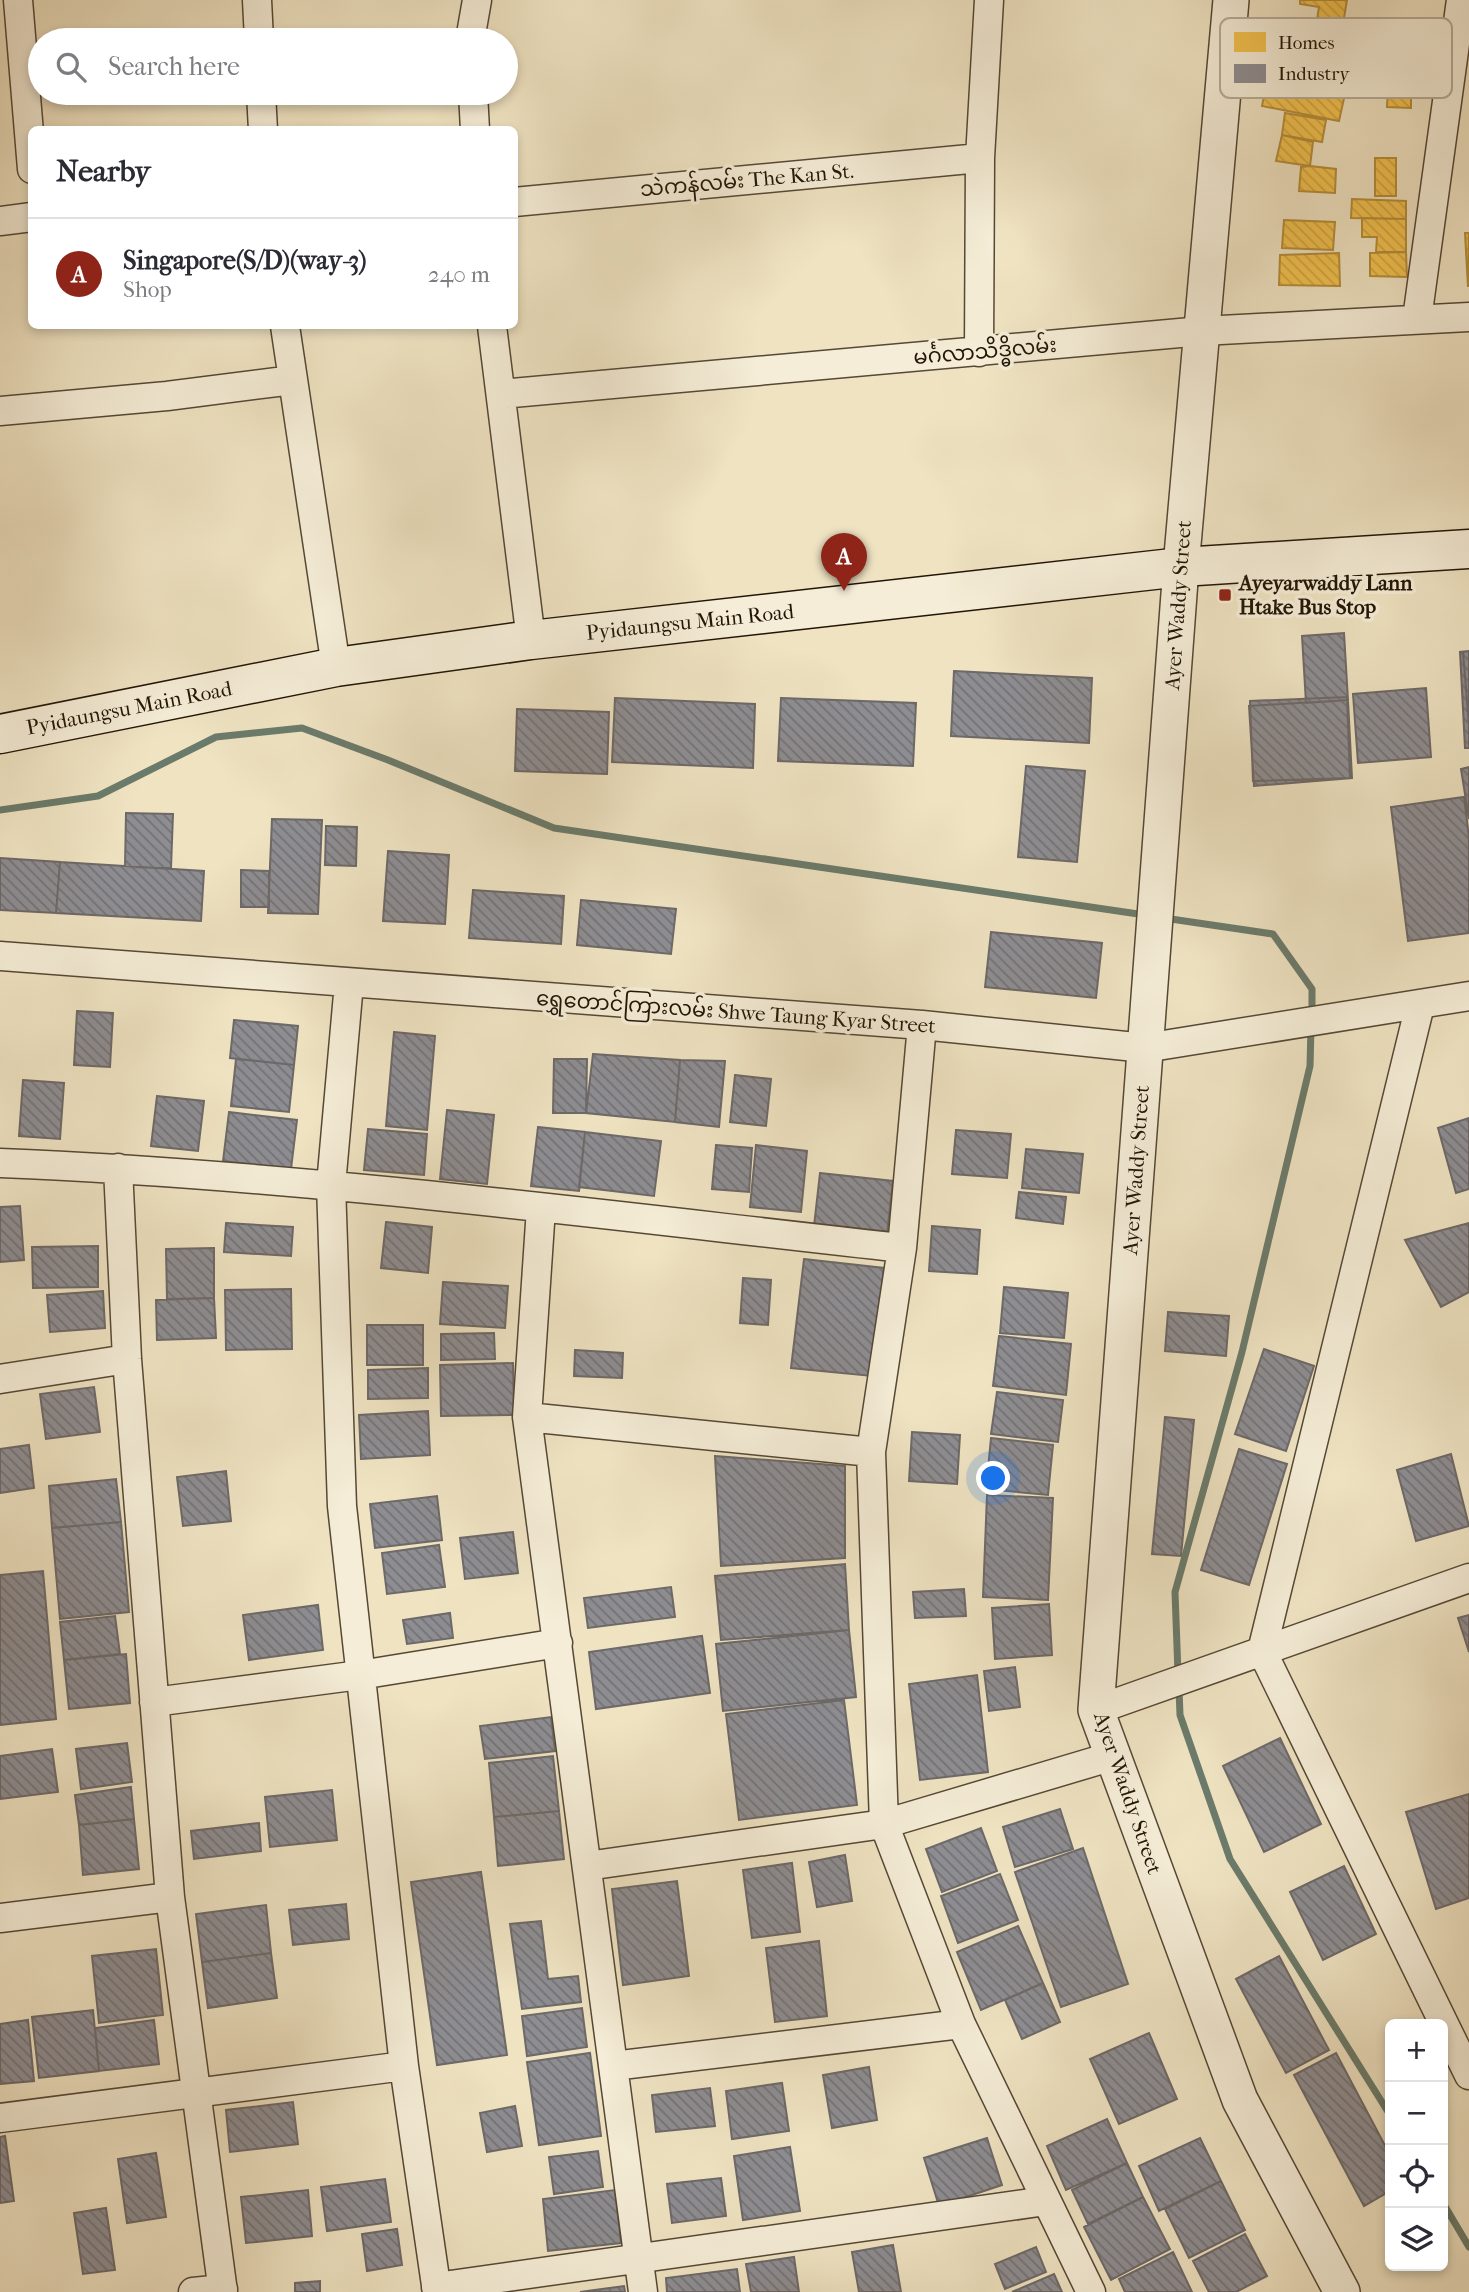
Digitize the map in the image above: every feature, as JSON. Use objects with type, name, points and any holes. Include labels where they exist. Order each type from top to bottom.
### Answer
[{"type":"main road","name":"Pyidaungsu Main Road","points":[[0,734],[336,667],[531,639],[1181,567],[1469,549]]},
{"type":"street","points":[[18,0],[28,126]]},
{"type":"street","points":[[257,0],[258,28]]},
{"type":"street","points":[[472,28],[477,0]]},
{"type":"street","points":[[979,352],[980,158],[989,0]]},
{"type":"street","name":"Ayer Waddy Street","points":[[1229,18],[1231,0]]},
{"type":"street","points":[[1452,65],[1461,0]]},
{"type":"street","name":"Ayer Waddy Street","points":[[1222,98],[1181,567],[1096,1710],[1240,2100],[1342,2292]]},
{"type":"street","points":[[1417,318],[1447,98]]},
{"type":"street","points":[[262,105],[263,126]]},
{"type":"street","points":[[474,105],[475,126]]},
{"type":"street","name":"သဲကန်လမ်း The Kan St.","points":[[518,202],[980,158]]},
{"type":"street","points":[[0,221],[28,218]]},
{"type":"street","name":"မင်္ဂလာသိဒ္ဓိလမ်း","points":[[501,394],[1202,331],[1469,317]]},
{"type":"street","points":[[285,329],[336,667]]},
{"type":"street","points":[[492,329],[531,639]]},
{"type":"street","points":[[0,411],[167,396],[293,380]]},
{"type":"street","name":"ရွှေတောင်ကြားလမ်း Shwe Taung Kyar Street","points":[[0,956],[922,1025],[1145,1048],[1469,996]]},
{"type":"street","points":[[349,983],[331,1185],[342,1506],[404,2066],[436,2289],[1046,2201]]},
{"type":"street","points":[[1420,1005],[1262,1651],[1469,2075]]},
{"type":"street","points":[[922,1025],[902,1248],[871,1452],[884,1824],[961,2024],[1091,2292]]},
{"type":"street","points":[[0,1163],[118,1168],[331,1185],[902,1248]]},
{"type":"street","points":[[118,1168],[127,1359],[170,1897],[223,2290],[193,2292]]},
{"type":"street","points":[[541,1208],[527,1417],[643,2292]]},
{"type":"street","points":[[0,1379],[127,1359]]},
{"type":"street","points":[[527,1417],[871,1452]]},
{"type":"street","points":[[1096,1710],[1469,1578]]},
{"type":"street","points":[[155,1702],[360,1675],[558,1643]]},
{"type":"street","points":[[587,1866],[884,1824],[1113,1756]]},
{"type":"street","points":[[0,1918],[170,1897]]},
{"type":"street","points":[[613,2066],[961,2024]]},
{"type":"street","points":[[0,2118],[404,2066]]},
{"type":"building: Homes","points":[[1300,0],[1347,0],[1344,18],[1317,18],[1319,7],[1300,4]]},
{"type":"building: Homes","points":[[1264,98],[1344,98],[1339,121],[1262,106]]},
{"type":"building: Homes","points":[[1387,98],[1411,98],[1411,108],[1387,107]]},
{"type":"building: Homes","points":[[1285,113],[1326,120],[1322,142],[1282,135]]},
{"type":"building: Homes","points":[[1282,135],[1313,142],[1310,166],[1276,161]]},
{"type":"building: Homes","points":[[1375,158],[1396,158],[1396,196],[1375,196]]},
{"type":"building: Homes","points":[[1301,167],[1336,169],[1335,193],[1299,191]]},
{"type":"building: Homes","points":[[1352,199],[1406,201],[1406,219],[1351,218]]},
{"type":"building: Homes","points":[[1362,218],[1406,219],[1406,252],[1376,252],[1377,237],[1362,237]]},
{"type":"building: Homes","points":[[1284,220],[1335,222],[1333,250],[1282,248]]},
{"type":"building: Homes","points":[[1465,233],[1469,233],[1468,287]]},
{"type":"building: Homes","points":[[1406,252],[1407,277],[1370,276],[1370,253]]},
{"type":"building: Homes","points":[[1339,253],[1340,286],[1279,285],[1280,255]]},
{"type":"building: Industry","points":[[1344,633],[1348,700],[1306,703],[1302,636]]},
{"type":"building: Industry","points":[[1469,651],[1469,725],[1463,652]]},
{"type":"building: Industry","points":[[1469,651],[1469,748],[1465,748],[1460,652]]},
{"type":"building: Industry","points":[[954,671],[1092,678],[1089,743],[951,736]]},
{"type":"building: Industry","points":[[1426,688],[1431,757],[1358,763],[1353,694]]},
{"type":"building: Industry","points":[[1347,697],[1350,778],[1253,781],[1250,701]]},
{"type":"building: Industry","points":[[615,698],[755,704],[753,768],[612,762]]},
{"type":"building: Industry","points":[[781,698],[916,703],[913,766],[778,761]]},
{"type":"building: Industry","points":[[1348,700],[1352,778],[1254,786],[1249,706]]},
{"type":"building: Industry","points":[[517,709],[609,712],[607,774],[515,771]]},
{"type":"building: Industry","points":[[1026,766],[1085,771],[1077,862],[1018,857]]},
{"type":"building: Industry","points":[[1469,767],[1469,819],[1461,769]]},
{"type":"building: Industry","points":[[1464,797],[1469,837],[1469,933],[1408,941],[1391,807]]},
{"type":"building: Industry","points":[[126,813],[173,814],[171,868],[125,867]]},
{"type":"building: Industry","points":[[272,819],[322,820],[318,914],[268,913]]},
{"type":"building: Industry","points":[[326,826],[357,827],[356,866],[325,865]]},
{"type":"building: Industry","points":[[388,851],[449,855],[445,924],[383,921]]},
{"type":"building: Industry","points":[[0,858],[60,862],[56,913],[0,910]]},
{"type":"building: Industry","points":[[60,862],[204,871],[201,921],[56,913]]},
{"type":"building: Industry","points":[[241,870],[269,871],[269,907],[241,907]]},
{"type":"building: Industry","points":[[473,890],[564,896],[561,944],[469,938]]},
{"type":"building: Industry","points":[[581,900],[676,909],[671,954],[577,945]]},
{"type":"building: Industry","points":[[991,932],[1102,943],[1096,998],[985,987]]},
{"type":"building: Industry","points":[[77,1011],[113,1013],[110,1067],[74,1065]]},
{"type":"building: Industry","points":[[234,1020],[298,1026],[294,1065],[230,1058]]},
{"type":"building: Industry","points":[[394,1032],[435,1036],[427,1130],[386,1126]]},
{"type":"building: Industry","points":[[593,1054],[680,1060],[675,1122],[586,1113]]},
{"type":"building: Industry","points":[[236,1059],[294,1065],[289,1112],[231,1106]]},
{"type":"building: Industry","points":[[554,1059],[587,1059],[586,1113],[553,1113]]},
{"type":"building: Industry","points":[[680,1060],[725,1061],[719,1127],[675,1122]]},
{"type":"building: Industry","points":[[735,1075],[771,1079],[766,1126],[730,1122]]},
{"type":"building: Industry","points":[[23,1080],[64,1083],[60,1139],[19,1136]]},
{"type":"building: Industry","points":[[157,1096],[204,1101],[198,1151],[151,1146]]},
{"type":"building: Industry","points":[[447,1110],[494,1115],[487,1184],[440,1179]]},
{"type":"building: Industry","points":[[229,1112],[297,1120],[291,1169],[223,1161]]},
{"type":"building: Industry","points":[[1469,1118],[1469,1189],[1456,1193],[1438,1128]]},
{"type":"building: Industry","points":[[538,1127],[585,1132],[579,1191],[531,1186]]},
{"type":"building: Industry","points":[[368,1129],[427,1134],[424,1175],[364,1170]]},
{"type":"building: Industry","points":[[956,1130],[1011,1134],[1007,1178],[952,1174]]},
{"type":"building: Industry","points":[[585,1132],[661,1141],[654,1196],[579,1187]]},
{"type":"building: Industry","points":[[716,1145],[752,1148],[749,1192],[712,1189]]},
{"type":"building: Industry","points":[[756,1145],[807,1151],[801,1212],[750,1207]]},
{"type":"building: Industry","points":[[1026,1149],[1083,1154],[1079,1193],[1022,1188]]},
{"type":"building: Industry","points":[[820,1173],[893,1181],[887,1234],[814,1226]]},
{"type":"building: Industry","points":[[1019,1192],[1066,1197],[1063,1224],[1016,1218]]},
{"type":"building: Industry","points":[[20,1206],[24,1260],[0,1262],[0,1207]]},
{"type":"building: Industry","points":[[386,1222],[432,1227],[428,1273],[381,1268]]},
{"type":"building: Industry","points":[[226,1223],[293,1227],[291,1256],[224,1252]]},
{"type":"building: Industry","points":[[1469,1223],[1469,1292],[1441,1307],[1405,1240]]},
{"type":"building: Industry","points":[[932,1226],[980,1230],[977,1274],[929,1271]]},
{"type":"building: Industry","points":[[98,1246],[98,1287],[33,1288],[32,1247]]},
{"type":"building: Industry","points":[[214,1248],[214,1298],[167,1299],[166,1249]]},
{"type":"building: Industry","points":[[804,1259],[884,1268],[872,1376],[791,1368]]},
{"type":"building: Industry","points":[[743,1278],[771,1280],[768,1325],[740,1323]]},
{"type":"building: Industry","points":[[443,1282],[508,1286],[505,1328],[440,1324]]},
{"type":"building: Industry","points":[[1004,1287],[1068,1293],[1064,1338],[1000,1333]]},
{"type":"building: Industry","points":[[291,1289],[292,1349],[226,1350],[225,1290]]},
{"type":"building: Industry","points":[[103,1291],[105,1328],[50,1332],[47,1295]]},
{"type":"building: Industry","points":[[214,1298],[216,1338],[157,1340],[156,1300]]},
{"type":"building: Industry","points":[[1168,1312],[1229,1316],[1226,1356],[1165,1351]]},
{"type":"building: Industry","points":[[367,1325],[423,1325],[423,1365],[367,1365]]},
{"type":"building: Industry","points":[[494,1333],[495,1359],[441,1360],[441,1334]]},
{"type":"building: Industry","points":[[999,1336],[1071,1344],[1066,1395],[993,1386]]},
{"type":"building: Industry","points":[[1264,1349],[1314,1366],[1286,1451],[1235,1434]]},
{"type":"building: Industry","points":[[575,1350],[623,1353],[622,1378],[574,1376]]},
{"type":"building: Industry","points":[[513,1363],[514,1415],[441,1416],[440,1365]]},
{"type":"building: Industry","points":[[428,1368],[428,1398],[368,1399],[368,1370]]},
{"type":"building: Industry","points":[[94,1387],[100,1432],[46,1439],[40,1394]]},
{"type":"building: Industry","points":[[997,1392],[1063,1400],[1058,1442],[991,1434]]},
{"type":"building: Industry","points":[[428,1411],[430,1455],[361,1459],[359,1415]]},
{"type":"building: Industry","points":[[1165,1417],[1194,1420],[1181,1556],[1152,1554]]},
{"type":"building: Industry","points":[[912,1432],[960,1435],[957,1484],[909,1481]]},
{"type":"building: Industry","points":[[991,1438],[1053,1445],[1048,1495],[986,1489]]},
{"type":"building: Industry","points":[[29,1445],[34,1488],[0,1493],[0,1449]]},
{"type":"building: Industry","points":[[1239,1449],[1287,1464],[1249,1585],[1201,1570]]},
{"type":"building: Industry","points":[[1451,1454],[1469,1526],[1416,1541],[1397,1470]]},
{"type":"building: Industry","points":[[715,1456],[845,1466],[845,1558],[721,1566]]},
{"type":"building: Industry","points":[[226,1471],[231,1521],[183,1526],[177,1477]]},
{"type":"building: Industry","points":[[116,1479],[121,1522],[52,1528],[49,1486]]},
{"type":"building: Industry","points":[[987,1495],[1053,1498],[1048,1600],[983,1597]]},
{"type":"building: Industry","points":[[437,1496],[442,1540],[375,1548],[370,1504]]},
{"type":"building: Industry","points":[[121,1522],[129,1612],[60,1619],[52,1528]]},
{"type":"building: Industry","points":[[513,1532],[518,1573],[465,1579],[460,1538]]},
{"type":"building: Industry","points":[[439,1545],[445,1587],[387,1594],[382,1553]]},
{"type":"building: Industry","points":[[845,1564],[849,1630],[721,1640],[715,1576]]},
{"type":"building: Industry","points":[[43,1571],[56,1719],[0,1725],[0,1575]]},
{"type":"building: Industry","points":[[671,1587],[675,1617],[588,1628],[584,1598]]},
{"type":"building: Industry","points":[[964,1589],[966,1616],[915,1618],[913,1592]]},
{"type":"building: Industry","points":[[1049,1604],[1052,1655],[995,1659],[992,1608]]},
{"type":"building: Industry","points":[[318,1605],[323,1650],[249,1660],[243,1615]]},
{"type":"building: Industry","points":[[450,1613],[453,1638],[407,1644],[403,1620]]},
{"type":"building: Industry","points":[[1469,1615],[1469,1652],[1458,1618]]},
{"type":"building: Industry","points":[[115,1616],[120,1654],[64,1660],[60,1622]]},
{"type":"building: Industry","points":[[849,1630],[856,1697],[723,1711],[716,1644]]},
{"type":"building: Industry","points":[[702,1636],[710,1693],[596,1709],[589,1652]]},
{"type":"building: Industry","points":[[126,1654],[130,1703],[69,1709],[64,1660]]},
{"type":"building: Industry","points":[[1015,1667],[1020,1707],[989,1711],[984,1671]]},
{"type":"building: Industry","points":[[977,1675],[988,1772],[920,1780],[909,1684]]},
{"type":"building: Industry","points":[[844,1700],[857,1805],[739,1820],[726,1714]]},
{"type":"building: Industry","points":[[551,1717],[555,1751],[485,1759],[480,1726]]},
{"type":"building: Industry","points":[[1280,1738],[1321,1824],[1264,1852],[1223,1766]]},
{"type":"building: Industry","points":[[127,1743],[132,1782],[81,1789],[76,1749]]},
{"type":"building: Industry","points":[[52,1749],[58,1792],[0,1799],[0,1756]]},
{"type":"building: Industry","points":[[553,1756],[559,1811],[494,1817],[489,1763]]},
{"type":"building: Industry","points":[[131,1787],[134,1819],[79,1825],[75,1795]]},
{"type":"building: Industry","points":[[332,1790],[337,1840],[270,1847],[265,1797]]},
{"type":"building: Industry","points":[[1469,1794],[1469,1898],[1436,1909],[1406,1812]]},
{"type":"building: Industry","points":[[1060,1809],[1073,1849],[1015,1867],[1003,1827]]},
{"type":"building: Industry","points":[[559,1811],[564,1859],[498,1866],[494,1817]]},
{"type":"building: Industry","points":[[134,1819],[139,1869],[83,1875],[79,1825]]},
{"type":"building: Industry","points":[[259,1823],[261,1851],[194,1859],[191,1831]]},
{"type":"building: Industry","points":[[981,1828],[997,1871],[942,1892],[926,1849]]},
{"type":"building: Industry","points":[[1083,1848],[1128,1984],[1061,2007],[1015,1872]]},
{"type":"building: Industry","points":[[845,1855],[852,1901],[817,1907],[809,1862]]},
{"type":"building: Industry","points":[[792,1863],[800,1932],[752,1938],[743,1870]]},
{"type":"building: Industry","points":[[1344,1866],[1376,1934],[1323,1960],[1290,1892]]},
{"type":"building: Industry","points":[[481,1872],[507,2055],[437,2065],[411,1882]]},
{"type":"building: Industry","points":[[1000,1874],[1018,1920],[958,1943],[941,1896]]},
{"type":"building: Industry","points":[[677,1881],[689,1976],[623,1985],[612,1889]]},
{"type":"building: Industry","points":[[346,1904],[349,1939],[293,1945],[289,1910]]},
{"type":"building: Industry","points":[[266,1905],[271,1953],[202,1962],[196,1914]]},
{"type":"building: Industry","points":[[541,1921],[548,1979],[578,1976],[581,2002],[522,2009],[510,1924]]},
{"type":"building: Industry","points":[[1018,1926],[1043,1983],[981,2010],[957,1952]]},
{"type":"building: Industry","points":[[819,1941],[827,2016],[775,2022],[766,1948]]},
{"type":"building: Industry","points":[[156,1949],[163,2015],[99,2023],[92,1956]]},
{"type":"building: Industry","points":[[271,1953],[277,1998],[208,2008],[202,1962]]},
{"type":"building: Industry","points":[[1279,1956],[1329,2050],[1286,2073],[1236,1979]]},
{"type":"building: Industry","points":[[1043,1983],[1060,2022],[1022,2039],[1005,2000]]},
{"type":"building: Industry","points":[[582,2008],[587,2047],[527,2056],[522,2016]]},
{"type":"building: Industry","points":[[93,2010],[99,2071],[39,2078],[32,2017]]},
{"type":"building: Industry","points":[[28,2020],[34,2081],[0,2084],[0,2024]]},
{"type":"building: Industry","points":[[154,2020],[159,2064],[99,2071],[95,2028]]},
{"type":"building: Industry","points":[[1149,2033],[1177,2099],[1119,2124],[1090,2059]]},
{"type":"building: Industry","points":[[590,2053],[601,2136],[539,2145],[527,2062]]},
{"type":"building: Industry","points":[[1336,2053],[1385,2146],[1385,2194],[1364,2206],[1294,2075]]},
{"type":"building: Industry","points":[[869,2067],[877,2120],[832,2128],[823,2075]]},
{"type":"building: Industry","points":[[782,2083],[789,2131],[732,2139],[726,2091]]},
{"type":"building: Industry","points":[[710,2088],[715,2126],[656,2132],[652,2095]]},
{"type":"building: Industry","points":[[293,2102],[298,2144],[230,2152],[226,2110]]},
{"type":"building: Industry","points":[[515,2106],[522,2146],[487,2152],[480,2113]]},
{"type":"building: Industry","points":[[1107,2119],[1127,2163],[1066,2190],[1047,2146]]},
{"type":"building: Industry","points":[[5,2136],[14,2201],[0,2203],[0,2137]]},
{"type":"building: Industry","points":[[987,2138],[1002,2185],[939,2206],[924,2158]]},
{"type":"building: Industry","points":[[1200,2138],[1221,2181],[1159,2211],[1139,2166]]},
{"type":"building: Industry","points":[[790,2147],[800,2211],[743,2220],[734,2156]]},
{"type":"building: Industry","points":[[598,2151],[603,2187],[554,2194],[549,2157]]},
{"type":"building: Industry","points":[[156,2153],[166,2217],[127,2223],[118,2159]]},
{"type":"building: Industry","points":[[1127,2163],[1143,2197],[1088,2224],[1072,2190]]},
{"type":"building: Industry","points":[[721,2178],[726,2216],[672,2223],[667,2184]]},
{"type":"building: Industry","points":[[385,2179],[391,2222],[327,2231],[321,2187]]},
{"type":"building: Industry","points":[[1221,2181],[1245,2230],[1189,2258],[1165,2209]]},
{"type":"building: Industry","points":[[308,2190],[312,2236],[246,2243],[241,2197]]},
{"type":"building: Industry","points":[[615,2190],[621,2243],[548,2251],[543,2199]]},
{"type":"building: Industry","points":[[1143,2197],[1170,2249],[1111,2280],[1084,2227]]},
{"type":"building: Industry","points":[[106,2208],[115,2270],[83,2274],[74,2213]]},
{"type":"building: Industry","points":[[397,2229],[402,2265],[367,2271],[362,2234]]},
{"type":"building: Industry","points":[[1245,2234],[1267,2276],[1236,2292],[1209,2292],[1193,2261]]},
{"type":"building: Industry","points":[[893,2245],[901,2292],[859,2292],[852,2252]]},
{"type":"building: Industry","points":[[1036,2247],[1046,2272],[1005,2289],[995,2264]]},
{"type":"building: Industry","points":[[1173,2252],[1192,2292],[1125,2292],[1119,2279]]},
{"type":"building: Industry","points":[[794,2257],[799,2292],[751,2292],[746,2264]]},
{"type":"building: Industry","points":[[737,2269],[740,2292],[667,2292],[666,2278]]},
{"type":"building: Industry","points":[[1054,2274],[1062,2292],[1012,2292]]},
{"type":"building: Industry","points":[[320,2281],[320,2292],[295,2292],[295,2283]]},
{"type":"building: Industry","points":[[624,2286],[625,2292],[580,2292]]},
{"type":"waterway","points":[[0,810],[98,796],[216,737],[302,728],[554,828],[1145,915]]},
{"type":"waterway","points":[[1164,918],[1273,934],[1312,989],[1312,1016]]},
{"type":"waterway","points":[[1178,1674],[1175,1592],[1242,1352],[1310,1066],[1311,1027]]},
{"type":"waterway","points":[[1179,1689],[1180,1715],[1230,1859],[1385,2107]]},
{"type":"waterway","points":[[1446,2208],[1469,2247]]},
{"type":"place","name":"Singapore(S/D)(way-3)","points":[[844,591]]},
{"type":"place","name":"Ayeyarwaddy Lann Htake Bus Stop","points":[[1225,595]]}]
